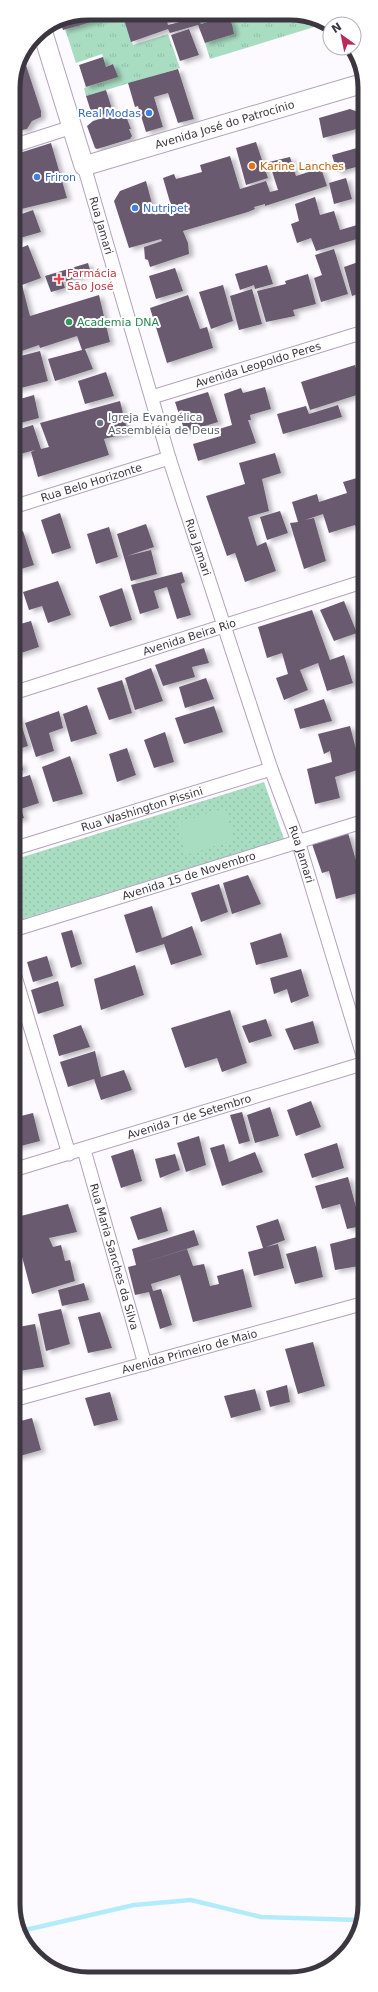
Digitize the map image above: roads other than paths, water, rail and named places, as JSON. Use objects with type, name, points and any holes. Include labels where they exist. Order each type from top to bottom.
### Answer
[{"type":"street","name":"Rua Jamari","points":[[44,36],[84,166],[169,458],[271,769],[298,841],[358,1039]]},
{"type":"street","name":"Avenida José do Patrocínio","points":[[84,166],[358,85]]},
{"type":"street","points":[[20,144],[72,127]]},
{"type":"street","name":"Avenida Leopoldo Peres","points":[[152,397],[358,334]]},
{"type":"street","name":"Rua Belo Horizonte","points":[[20,505],[169,458]]},
{"type":"street","name":"Avenida Beira Rio","points":[[20,692],[358,583]]},
{"type":"street","name":"Rua Washington Pissini","points":[[20,847],[271,769]]},
{"type":"street","name":"Avenida 15 de Novembro","points":[[20,928],[358,823]]},
{"type":"street","points":[[20,993],[69,1154]]},
{"type":"street","name":"Avenida 7 de Setembro","points":[[20,1168],[84,1150],[358,1064]]},
{"type":"street","name":"Rua Maria Sanches da Silva","points":[[84,1150],[144,1364]]},
{"type":"street","name":"Avenida Primeiro de Maio","points":[[20,1398],[358,1305]]},
{"type":"waterway","points":[[25,1930],[134,1905],[191,1900],[261,1917],[356,1920]]},
{"type":"place","name":"Real Modas","points":[[149,113]]},
{"type":"place","name":"Karine Lanches","points":[[252,166]]},
{"type":"place","name":"Friron","points":[[37,177]]},
{"type":"place","name":"Nutripet","points":[[135,208]]},
{"type":"place","name":"Farmácia São José","points":[[59,279]]},
{"type":"place","name":"Academia DNA","points":[[69,322]]},
{"type":"place","name":"Igreja Evangélica Assembléia de Deus","points":[[100,423]]}]
